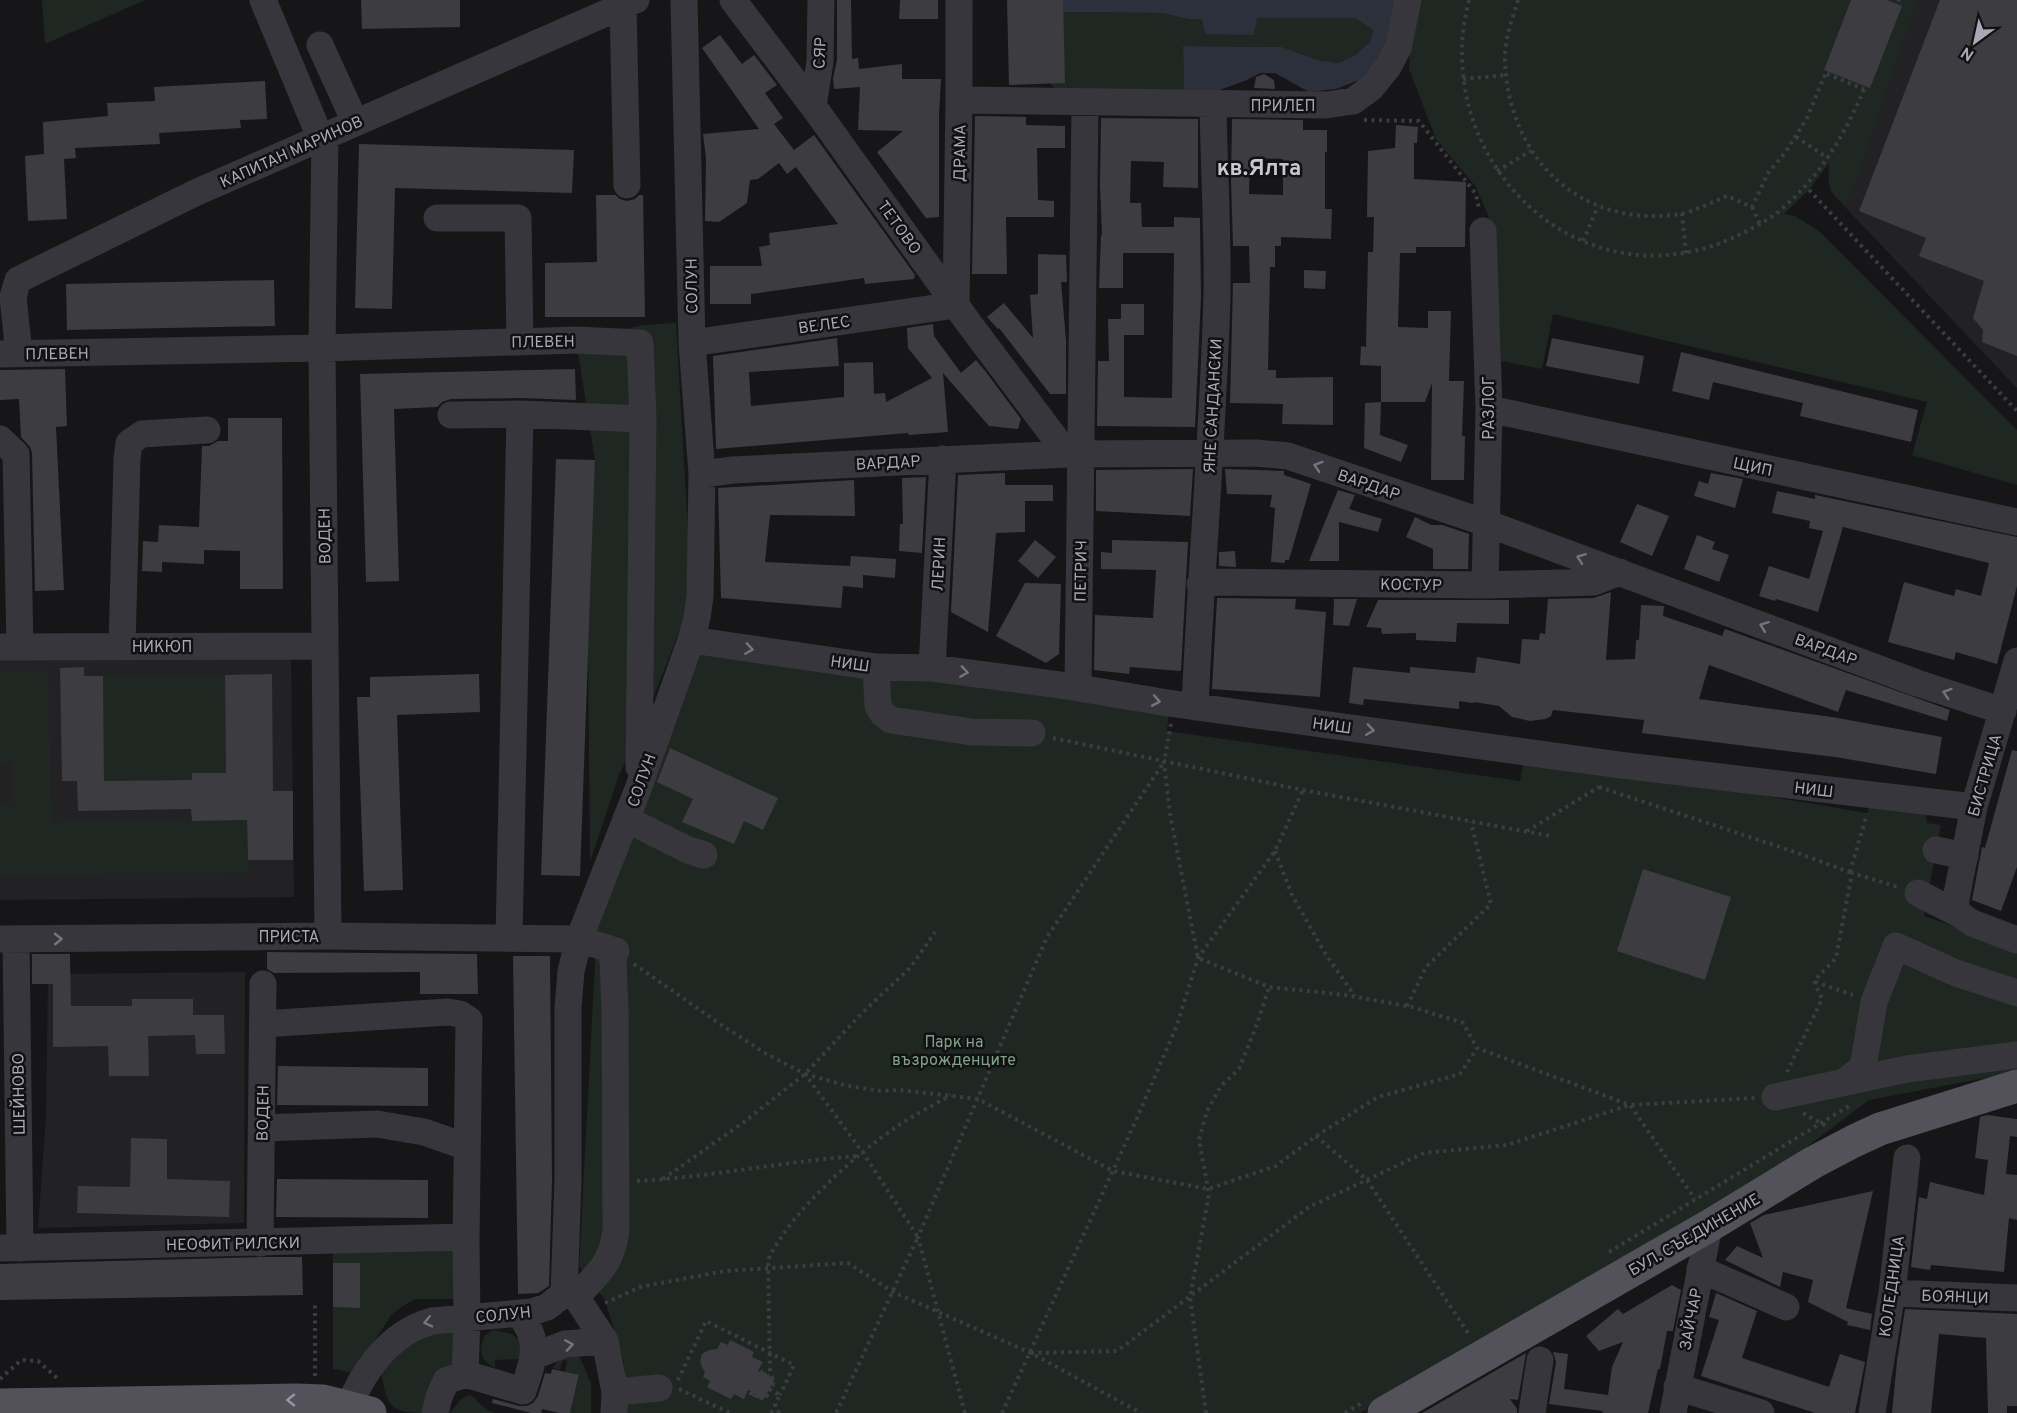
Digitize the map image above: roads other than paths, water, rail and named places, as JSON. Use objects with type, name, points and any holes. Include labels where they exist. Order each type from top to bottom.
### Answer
[{"type":"main road","name":"БУЛ. СЪЕДИНЕНИЕ","points":[[1384,1413],[1702,1213],[1880,1129],[2017,1086]]},
{"type":"main road","points":[[0,1404],[193,1407],[315,1401],[355,1411]]},
{"type":"street","points":[[263,0],[322,136]]},
{"type":"street","name":"СОЛУН","points":[[355,1411],[369,1368],[387,1346],[416,1325],[432,1320],[519,1314],[575,1301],[568,1180],[568,1008],[571,972],[579,939],[638,789],[691,640],[700,596],[702,474],[692,343],[684,0]]},
{"type":"street","name":"ТЕТОВО","points":[[733,0],[813,106],[956,305],[1074,454]]},
{"type":"street","name":"СЯР","points":[[813,106],[820,62],[821,0]]},
{"type":"street","name":"ДРАМА","points":[[956,305],[959,0]]},
{"type":"street","name":"ПРИЛЕП","points":[[959,100],[1326,105],[1353,110],[1388,67],[1398,48],[1408,0]]},
{"type":"street","points":[[627,185],[630,2]]},
{"type":"street","name":"КАПИТАН МАРИНОВ","points":[[10,354],[13,297],[18,280],[195,193],[630,2]]},
{"type":"street","points":[[320,45],[355,122]]},
{"type":"street","name":"ПЕТРИЧ","points":[[1078,688],[1074,454],[1083,346],[1082,230],[1085,103]]},
{"type":"street","name":"ЯНЕ САНДАНСКИ","points":[[1195,706],[1200,584],[1211,453],[1217,294],[1213,105]]},
{"type":"street","name":"ВОДЕН","points":[[322,136],[328,936]]},
{"type":"street","points":[[437,218],[518,218],[520,342]]},
{"type":"street","name":"РАЗЛОГ","points":[[1483,231],[1489,409],[1485,585]]},
{"type":"street","name":"ВЕЛЕС","points":[[692,343],[956,305]]},
{"type":"street","name":"ПЛЕВЕН","points":[[10,354],[576,340],[640,343],[643,419],[638,789]]},
{"type":"street","name":"ЩИП","points":[[1489,409],[2017,522]]},
{"type":"street","points":[[451,415],[520,414],[643,419]]},
{"type":"street","points":[[509,938],[520,414]]},
{"type":"street","points":[[122,646],[129,443],[142,434],[207,430]]},
{"type":"street","points":[[0,439],[16,454],[10,647]]},
{"type":"street","name":"ВАРДАР","points":[[702,474],[733,470],[1074,454],[1256,453],[1288,456],[1486,523],[1917,683],[2003,711]]},
{"type":"street","name":"ЛЕРИН","points":[[932,668],[943,459]]},
{"type":"street","name":"КОСТУР","points":[[1200,584],[1213,582],[1485,585],[1594,582],[1620,572]]},
{"type":"street","name":"НИШ","points":[[691,640],[876,667],[932,668],[1620,765],[1974,807]]},
{"type":"street","name":"НИКЮП","points":[[10,647],[325,646]]},
{"type":"street","name":"БИСТРИЦА","points":[[1959,914],[1954,904],[1974,807],[2017,661]]},
{"type":"street","points":[[876,667],[878,706],[891,720],[972,732],[1032,733]]},
{"type":"street","points":[[626,819],[688,850],[704,855]]},
{"type":"street","points":[[1936,850],[1965,856]]},
{"type":"street","points":[[1918,893],[1972,923],[2017,940]]},
{"type":"street","name":"ПРИСТА","points":[[8,939],[328,936],[579,939],[613,951],[616,1230],[614,1247],[609,1259],[575,1301]]},
{"type":"street","name":"ШЕЙНОВО","points":[[8,939],[10,1248]]},
{"type":"street","points":[[1844,1082],[1863,1067],[1874,1002],[1896,946],[1956,973],[2017,993]]},
{"type":"street","name":"ВОДЕН","points":[[260,1243],[263,984]]},
{"type":"street","points":[[263,1024],[448,1012],[460,1014],[469,1020],[465,1374]]},
{"type":"street","points":[[1775,1097],[1907,1069],[2017,1055]]},
{"type":"street","points":[[262,1128],[378,1124],[424,1132],[468,1146]]},
{"type":"street","name":"КОЛЕДНИЦА","points":[[1872,1413],[1892,1293],[1907,1158]]},
{"type":"street","name":"ЗАЙЧАР","points":[[1673,1413],[1700,1269],[1702,1213]]},
{"type":"street","name":"НЕОФИТ РИЛСКИ","points":[[10,1248],[466,1237]]},
{"type":"street","points":[[1700,1269],[1786,1307]]},
{"type":"street","name":"БОЯНЦИ","points":[[1892,1293],[2017,1298]]},
{"type":"street","points":[[575,1301],[605,1341],[614,1402],[668,1385]]},
{"type":"street","points":[[519,1314],[528,1324],[534,1336],[532,1361]]},
{"type":"street","points":[[435,1413],[446,1381],[465,1374],[496,1383],[499,1377],[565,1344],[605,1341]]},
{"type":"street","points":[[1532,1413],[1540,1360]]},
{"type":"street","points":[[1677,1387],[1761,1413]]},
{"type":"district","name":"кв.Ялта","points":[[1259,167]]},
{"type":"park label","name":"Парк на възрожденците","points":[[954,1050]]}]
